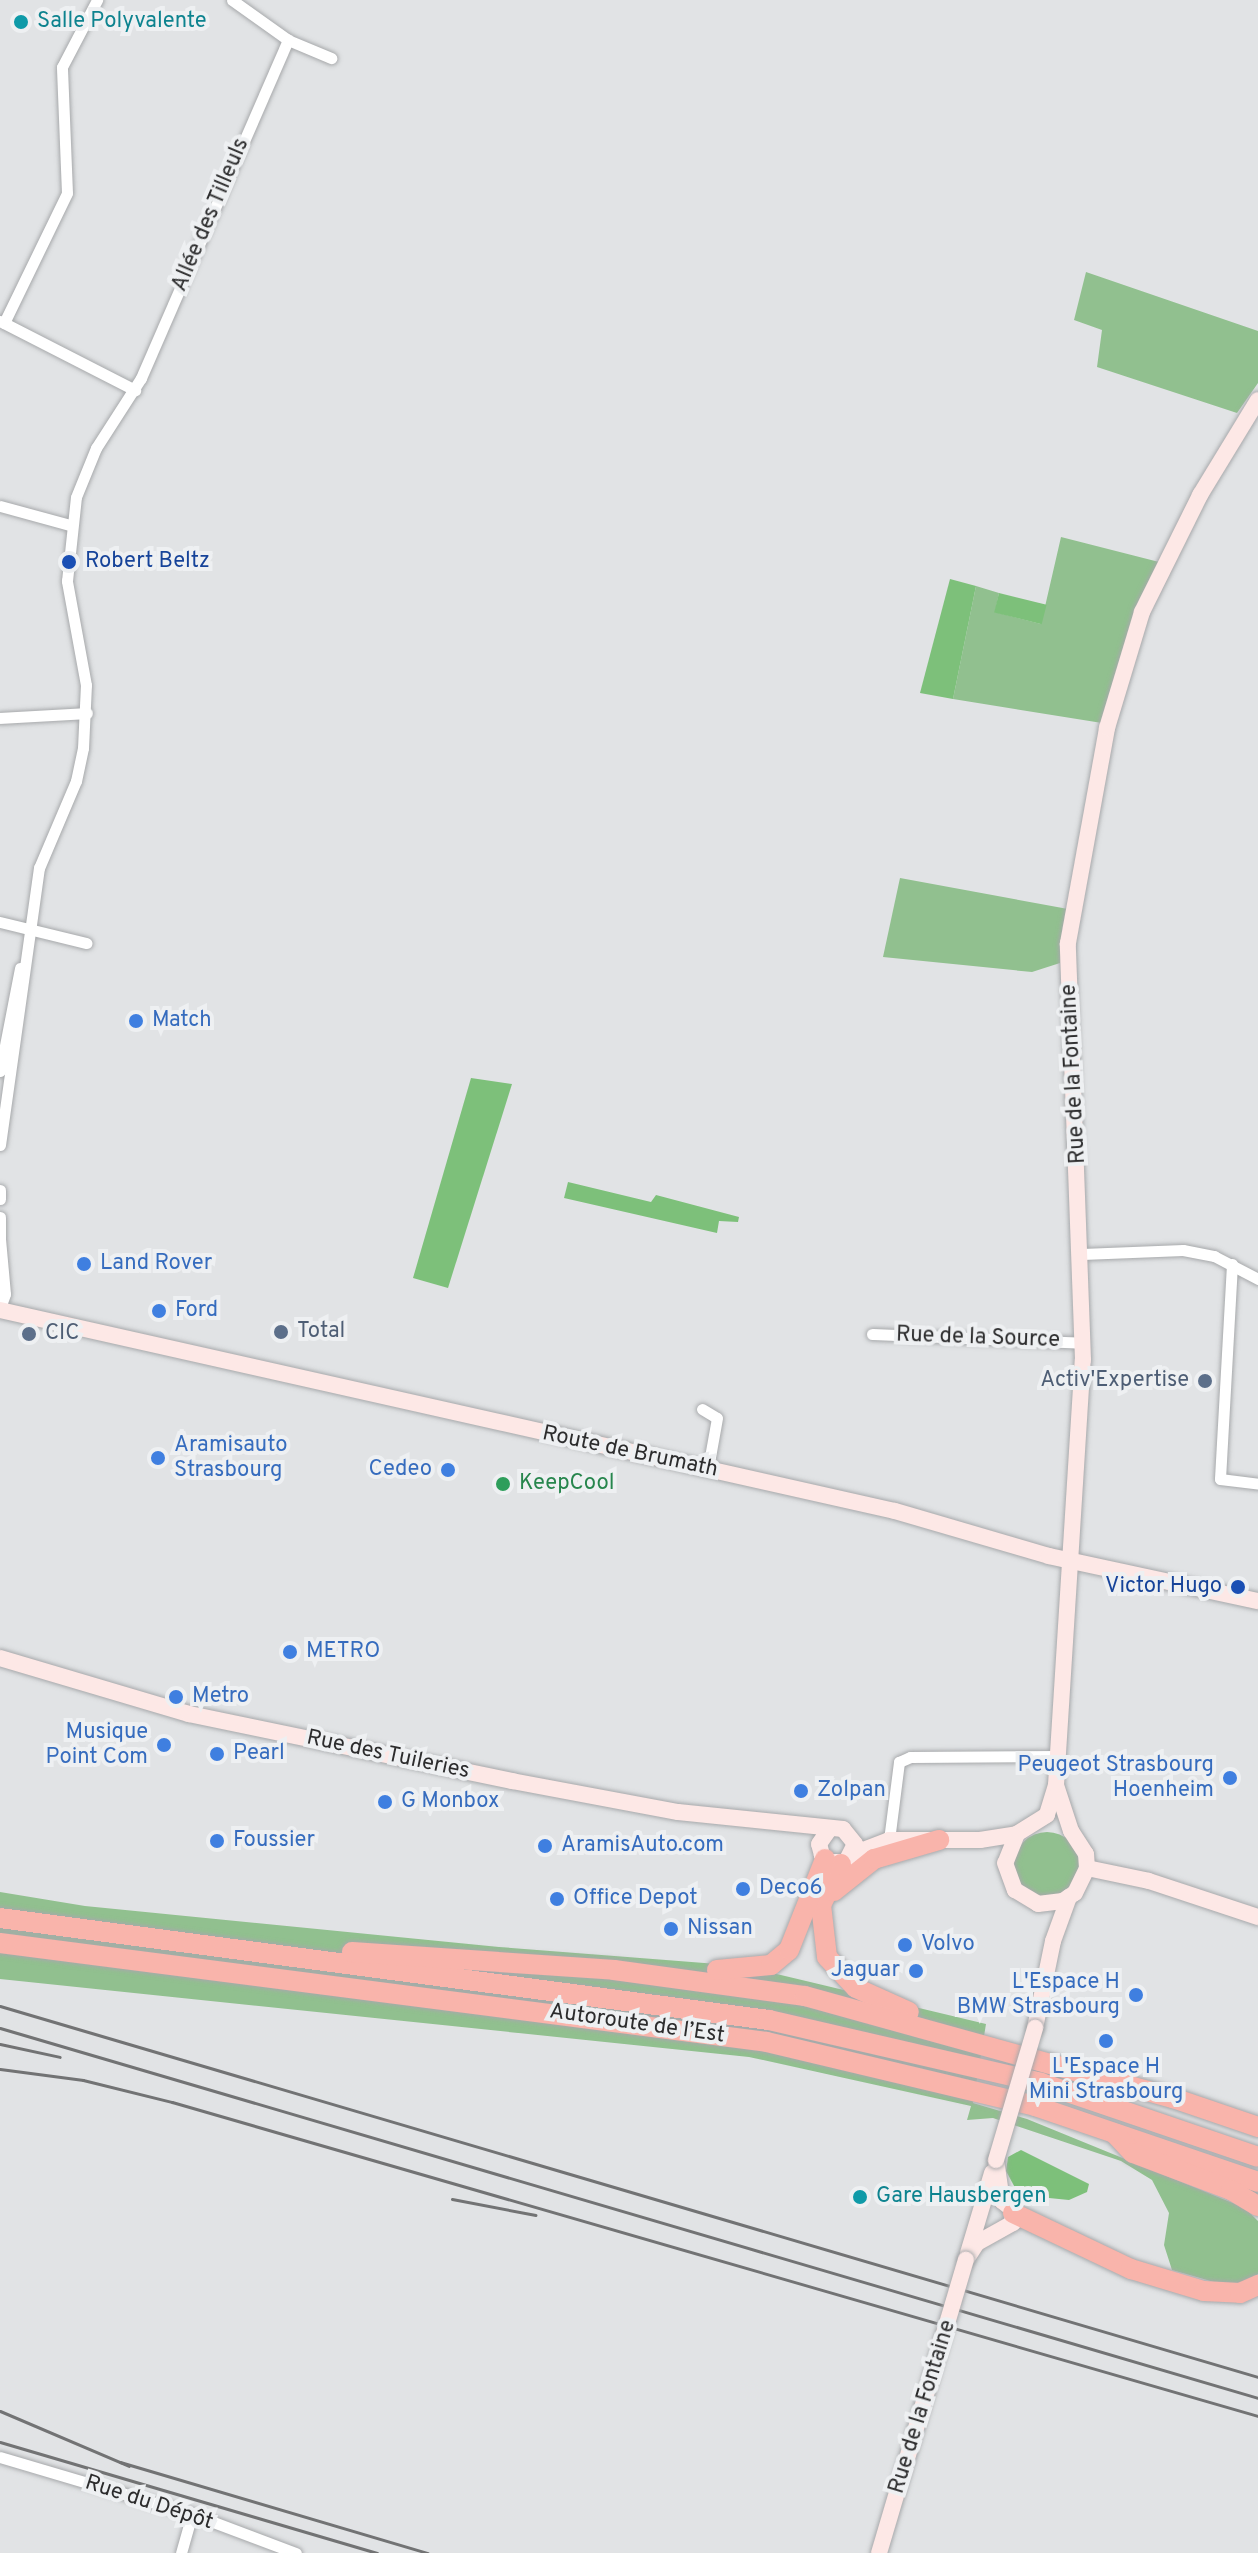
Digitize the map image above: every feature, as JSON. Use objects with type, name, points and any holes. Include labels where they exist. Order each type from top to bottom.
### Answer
[{"type":"highway","points":[[820,1919],[833,1893],[861,1865],[939,1840]]},
{"type":"highway","points":[[835,1857],[820,1919],[827,1957],[845,1980],[978,2042]]},
{"type":"highway","points":[[614,1970],[631,1965],[739,1971],[771,1965],[798,1937],[835,1857]]},
{"type":"highway","name":"Autoroute de l’Est","points":[[0,1918],[679,2004],[855,2036],[1041,2083],[1258,2157]]},
{"type":"highway","name":"Autoroute de l’Est","points":[[0,1943],[767,2042],[918,2074],[1112,2131],[1258,2182]]},
{"type":"highway","points":[[330,1960],[356,1951],[614,1970],[805,1996],[978,2042],[1258,2127]]},
{"type":"highway","points":[[1112,2131],[1133,2153],[1231,2190],[1258,2206]]},
{"type":"highway","points":[[996,2209],[1131,2269],[1204,2291],[1240,2293],[1258,2285]]},
{"type":"street","points":[[97,0],[62,67],[70,172],[64,203],[2,322],[135,390]]},
{"type":"street","points":[[232,0],[288,40],[331,58]]},
{"type":"street","name":"Allée des Tilleuls","points":[[22,964],[39,868],[76,781],[87,713],[83,661],[67,581],[70,525],[86,467],[135,390],[288,40]]},
{"type":"street","name":"Rue de la Fontaine","points":[[1035,1825],[1047,1815],[1056,1785],[1083,1343],[1068,943],[1107,728],[1160,568],[1258,400]]},
{"type":"street","points":[[0,506],[70,525]]},
{"type":"street","points":[[0,718],[87,713]]},
{"type":"street","points":[[0,922],[86,943]]},
{"type":"street","points":[[0,1071],[13,986],[22,964]]},
{"type":"street","points":[[0,1145],[22,964]]},
{"type":"street","points":[[0,1190],[0,1199]]},
{"type":"street","points":[[0,1217],[5,1294],[0,1309]]},
{"type":"street","points":[[1082,1254],[1183,1250],[1232,1264],[1258,1279]]},
{"type":"street","points":[[1232,1264],[1220,1479],[1258,1484]]},
{"type":"street","name":"Route de Brumath","points":[[0,1309],[921,1517],[1070,1560],[1258,1601]]},
{"type":"street","name":"Rue de la Source","points":[[872,1334],[1083,1343]]},
{"type":"street","points":[[702,1409],[717,1418],[708,1468]]},
{"type":"street","name":"Rue des Tuileries","points":[[0,1658],[189,1714],[512,1781],[781,1825],[828,1831],[838,1828],[851,1835],[884,1841],[980,1840],[1017,1834]]},
{"type":"street","points":[[884,1841],[899,1762],[910,1757],[1056,1756]]},
{"type":"street","name":"Rue de la Fontaine","points":[[966,2260],[977,2243],[992,2233],[1007,2230],[996,2209],[996,2160],[1035,2028],[1053,1941],[1069,1897],[1087,1868],[1082,1843],[1071,1831],[1056,1785]]},
{"type":"street","points":[[1005,1863],[1017,1834],[1035,1825],[1056,1824],[1071,1831]]},
{"type":"street","name":"Rue des Tuileries","points":[[781,1825],[835,1857],[884,1841]]},
{"type":"street","points":[[828,1831],[835,1857]]},
{"type":"street","points":[[835,1857],[851,1835]]},
{"type":"street","points":[[980,1840],[1005,1863],[1015,1890],[1035,1903],[1050,1905],[1069,1897]]},
{"type":"street","points":[[1087,1868],[1149,1881],[1258,1917]]},
{"type":"street","points":[[1035,1903],[1053,1941]]},
{"type":"street","points":[[992,2233],[996,2209]]},
{"type":"street","name":"Rue de la Fontaine","points":[[879,2553],[966,2260],[996,2209]]},
{"type":"street","name":"Rue du Dépôt","points":[[0,2457],[192,2514],[296,2553]]},
{"type":"street","points":[[181,2553],[192,2514]]},
{"type":"green space","points":[[1086,272],[1258,331],[1258,383],[1237,413],[1097,367],[1102,330],[1074,320]]},
{"type":"green space","points":[[1061,537],[1159,562],[1102,723],[953,699],[976,586],[999,593],[995,612],[1041,624]]},
{"type":"green space","points":[[950,579],[976,586],[953,699],[920,693]]},
{"type":"green space","points":[[999,593],[1047,605],[1042,624],[994,612]]},
{"type":"green space","points":[[900,878],[1068,909],[1060,963],[1032,972],[883,957]]},
{"type":"green space","points":[[471,1078],[512,1084],[448,1288],[413,1278]]},
{"type":"green space","points":[[568,1182],[651,1202],[656,1195],[739,1217],[738,1222],[719,1221],[717,1233],[564,1198]]},
{"type":"green space","points":[[1047,1832],[1060,1835],[1070,1842],[1077,1852],[1080,1865],[1077,1878],[1070,1888],[1060,1895],[1047,1898],[1034,1895],[1024,1888],[1017,1878],[1014,1865],[1017,1852],[1024,1842],[1034,1835]]},
{"type":"green space","points":[[0,1892],[85,1906],[499,1947],[743,1966],[986,2024],[973,2103],[1027,2119],[1245,2208],[1258,2221],[1258,2274],[1235,2288],[1172,2270],[1164,2245],[1169,2213],[1152,2180],[1121,2161],[993,2118],[967,2120],[971,2106],[749,2057],[0,1979]]},
{"type":"green space","points":[[1021,2150],[1089,2184],[1087,2192],[1069,2200],[1019,2195],[1006,2171],[1008,2157]]},
{"type":"railway","points":[[0,2006],[1258,2377]]},
{"type":"railway","points":[[0,2028],[1258,2398]]},
{"type":"railway","points":[[0,2044],[60,2057]]},
{"type":"railway","points":[[0,2069],[83,2080],[172,2102],[1258,2416]]},
{"type":"railway","points":[[452,2199],[535,2215]]},
{"type":"railway","points":[[0,2411],[129,2466]]},
{"type":"railway","points":[[0,2442],[377,2553]]},
{"type":"railway","points":[[120,2462],[428,2553]]},
{"type":"place","name":"Salle Polyvalente","points":[[21,22]]},
{"type":"place","name":"Robert Beltz","points":[[69,562]]},
{"type":"place","name":"Match","points":[[136,1021]]},
{"type":"place","name":"Land Rover","points":[[84,1264]]},
{"type":"place","name":"Ford","points":[[159,1311]]},
{"type":"place","name":"Total","points":[[281,1332]]},
{"type":"place","name":"CIC","points":[[29,1334]]},
{"type":"place","name":"Activ'Expertise","points":[[1205,1381]]},
{"type":"place","name":"Aramisauto Strasbourg","points":[[158,1458]]},
{"type":"place","name":"Cedeo","points":[[448,1470]]},
{"type":"place","name":"KeepCool","points":[[503,1484]]},
{"type":"place","name":"Victor Hugo","points":[[1238,1587]]},
{"type":"place","name":"METRO","points":[[290,1652]]},
{"type":"place","name":"Metro","points":[[176,1697]]},
{"type":"place","name":"Musique Point Com","points":[[164,1745]]},
{"type":"place","name":"Pearl","points":[[217,1754]]},
{"type":"place","name":"Peugeot Strasbourg Hoenheim","points":[[1230,1778]]},
{"type":"place","name":"Zolpan","points":[[801,1791]]},
{"type":"place","name":"G Monbox","points":[[385,1802]]},
{"type":"place","name":"Foussier","points":[[217,1841]]},
{"type":"place","name":"AramisAuto.com","points":[[545,1846]]},
{"type":"place","name":"Deco6","points":[[743,1889]]},
{"type":"place","name":"Office Depot","points":[[557,1899]]},
{"type":"place","name":"Nissan","points":[[671,1929]]},
{"type":"place","name":"Volvo","points":[[905,1945]]},
{"type":"place","name":"Jaguar","points":[[916,1971]]},
{"type":"place","name":"L'Espace H BMW Strasbourg","points":[[1136,1995]]},
{"type":"place","name":"L'Espace H Mini Strasbourg","points":[[1106,2041]]},
{"type":"place","name":"Gare Hausbergen","points":[[860,2197]]}]
